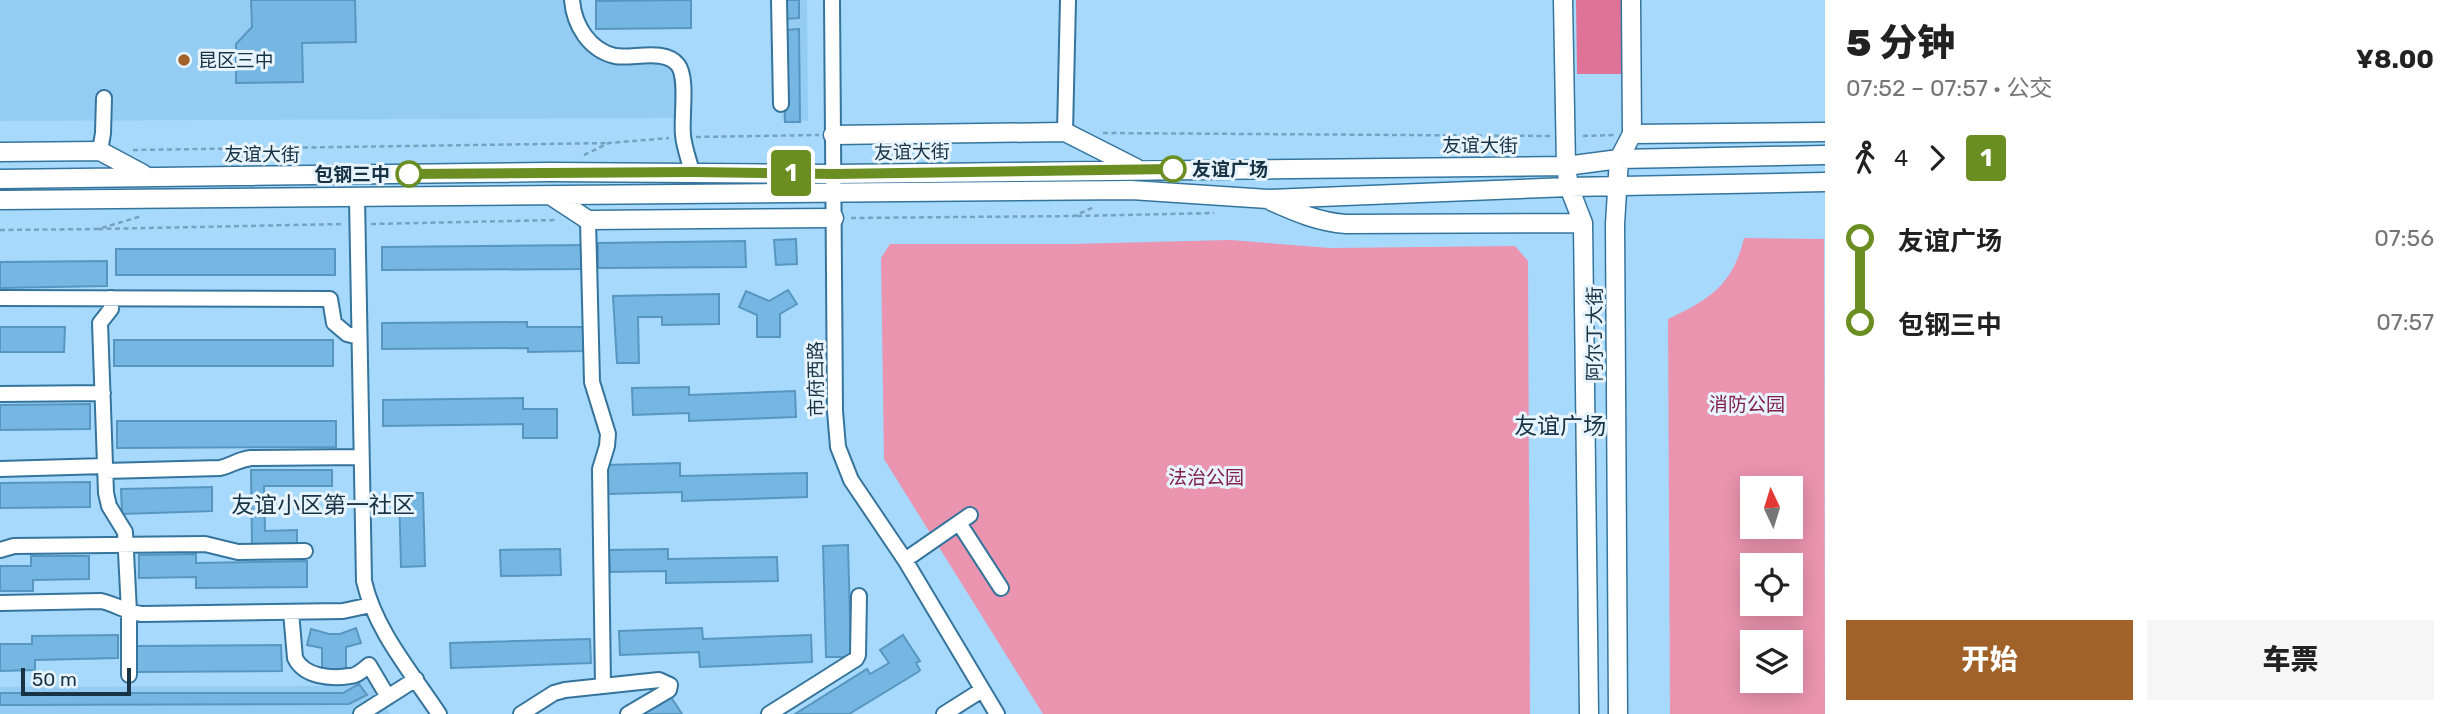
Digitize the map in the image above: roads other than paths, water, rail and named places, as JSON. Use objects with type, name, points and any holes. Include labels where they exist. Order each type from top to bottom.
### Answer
[{"type":"main road","name":"阿尔丁大街","points":[[1563,0],[1566,166],[1569,187],[1583,223],[1589,714]]},
{"type":"main road","name":"阿尔丁大街","points":[[1618,714],[1615,237],[1619,159],[1632,134],[1631,0]]},
{"type":"main road","points":[[833,135],[1065,132],[1139,170]]},
{"type":"main road","points":[[1632,134],[1825,132]]},
{"type":"main road","points":[[0,152],[100,151],[146,176]]},
{"type":"main road","name":"友谊大街","points":[[0,179],[1566,166],[1619,159],[1825,155]]},
{"type":"main road","points":[[0,200],[1131,190],[1268,199],[1569,187],[1825,182]]},
{"type":"main road","points":[[553,197],[588,220],[834,218]]},
{"type":"main road","points":[[1268,199],[1306,217],[1346,224],[1583,223]]},
{"type":"street","points":[[572,0],[576,22],[587,39],[601,50],[617,56],[668,58],[678,64],[682,81],[683,137],[692,172]]},
{"type":"street","points":[[779,0],[780,104]]},
{"type":"street","name":"市府西路","points":[[832,0],[835,411],[838,447],[859,494],[905,560],[996,714]]},
{"type":"street","points":[[1065,132],[1068,0]]},
{"type":"street","points":[[100,151],[104,98]]},
{"type":"street","points":[[358,198],[364,581],[371,605],[381,625],[439,714]]},
{"type":"street","points":[[588,220],[592,382],[608,435],[600,469],[603,686]]},
{"type":"street","points":[[0,298],[330,299],[334,323],[347,334],[359,337]]},
{"type":"street","points":[[111,298],[111,309],[100,323],[105,468],[107,499],[125,532],[129,612],[128,675]]},
{"type":"street","points":[[0,394],[103,393]]},
{"type":"street","points":[[0,469],[220,468],[237,460],[251,458],[361,457]]},
{"type":"street","points":[[905,560],[965,519],[1001,588]]},
{"type":"street","points":[[0,550],[15,546],[205,544],[238,552],[305,551]]},
{"type":"street","points":[[774,713],[856,659],[859,596]]},
{"type":"street","points":[[0,603],[101,601],[114,603],[129,612],[348,611],[371,605]]},
{"type":"street","points":[[291,612],[295,658],[298,663],[315,675],[349,677],[369,665],[388,697]]},
{"type":"street","points":[[361,714],[416,679]]},
{"type":"street","points":[[521,714],[554,693],[659,680],[670,685],[669,690],[628,714]]},
{"type":"street","points":[[944,714],[982,690]]},
{"type":"place","name":"昆区三中","points":[[184,60]]},
{"type":"place","name":"友谊广场","points":[[1173,169]]},
{"type":"place","name":"包钢三中","points":[[409,174]]},
{"type":"district","name":"友谊广场","points":[[1560,426]]},
{"type":"district","name":"友谊小区第一社区","points":[[323,505]]},
{"type":"park label","name":"消防公园","points":[[1747,404]]},
{"type":"park label","name":"法治公园","points":[[1206,477]]}]
